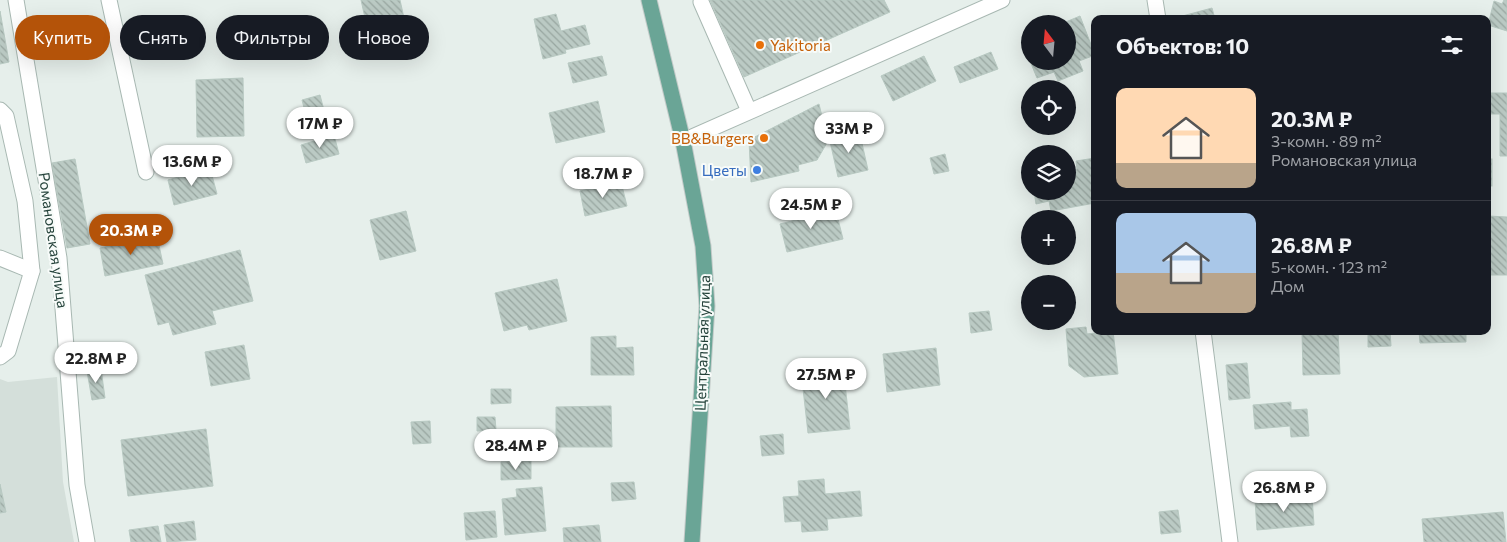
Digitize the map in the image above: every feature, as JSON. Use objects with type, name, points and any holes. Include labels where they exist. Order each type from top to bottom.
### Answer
[{"type":"main road","name":"Центральная улица","points":[[649,0],[684,141],[703,246],[706,306],[692,542]]},
{"type":"street","name":"Романовская улица","points":[[16,0],[59,258],[77,485],[87,542]]},
{"type":"street","points":[[109,0],[146,172]]},
{"type":"street","points":[[684,141],[1002,0]]},
{"type":"street","points":[[1155,0],[1157,15]]},
{"type":"street","points":[[701,2],[749,111]]},
{"type":"street","points":[[0,110],[6,116],[25,201],[32,271],[8,351],[0,357]]},
{"type":"street","points":[[0,258],[32,271]]},
{"type":"street","points":[[1204,335],[1230,542]]},
{"type":"shaded area","points":[[57,377],[63,482],[74,542],[0,542],[0,379],[8,382]]},
{"type":"building","points":[[361,0],[400,0],[403,15],[364,15]]},
{"type":"building","points":[[710,0],[884,0],[890,12],[744,77]]},
{"type":"building","points":[[1504,0],[1507,0],[1507,31],[1491,26],[1490,15],[1494,1],[1502,4]]},
{"type":"building","points":[[1212,8],[1214,15],[1186,15]]},
{"type":"building","points":[[0,11],[9,62],[0,64]]},
{"type":"building","points":[[556,14],[561,31],[585,25],[590,44],[565,50],[566,53],[543,59],[534,19]]},
{"type":"building","points":[[1080,16],[1091,45],[1091,56],[1079,61],[1083,71],[1060,80],[1058,80],[1054,72],[1037,78],[1034,70],[1076,70],[1076,18]]},
{"type":"building","points":[[991,52],[998,69],[960,83],[954,67]]},
{"type":"building","points":[[602,56],[607,75],[573,83],[568,63]]},
{"type":"building","points":[[924,56],[936,81],[893,101],[881,76]]},
{"type":"building","points":[[243,78],[244,136],[197,137],[196,80]]},
{"type":"building","points":[[1491,93],[1507,93],[1507,156],[1500,156],[1500,114],[1491,114]]},
{"type":"building","points":[[320,95],[326,118],[308,123],[302,100]]},
{"type":"building","points":[[598,101],[605,132],[556,143],[549,113]]},
{"type":"building","points":[[819,104],[828,141],[817,160],[798,165],[799,171],[751,182],[749,140]]},
{"type":"building","points":[[859,130],[868,170],[838,177],[829,137]]},
{"type":"building","points":[[334,135],[339,154],[306,163],[301,145]]},
{"type":"building","points":[[945,154],[949,171],[934,174],[930,158]]},
{"type":"building","points":[[75,159],[90,244],[67,248],[52,163]]},
{"type":"building","points":[[1091,159],[1091,204],[1056,210],[1051,210],[1049,201],[1036,204],[1035,200],[1076,200],[1076,161]]},
{"type":"building","points":[[1491,159],[1492,159],[1491,186]]},
{"type":"building","points":[[210,168],[217,194],[174,205],[168,180]]},
{"type":"building","points":[[621,182],[627,206],[585,216],[580,191]]},
{"type":"building","points":[[818,206],[820,215],[836,211],[843,239],[787,252],[780,224],[800,219],[798,210]]},
{"type":"building","points":[[406,211],[416,251],[380,260],[370,220]]},
{"type":"building","points":[[1491,216],[1507,217],[1507,275],[1491,275]]},
{"type":"building","points":[[157,236],[163,264],[105,276],[100,248]]},
{"type":"building","points":[[240,250],[253,301],[212,311],[216,324],[173,335],[169,322],[158,325],[145,275]]},
{"type":"building","points":[[557,279],[567,321],[529,330],[527,325],[504,331],[495,293]]},
{"type":"building","points":[[989,311],[992,330],[971,333],[969,313]]},
{"type":"building","points":[[1086,327],[1087,334],[1113,335],[1118,374],[1084,377],[1069,366],[1066,330]]},
{"type":"building","points":[[1302,335],[1338,335],[1340,374],[1303,375]]},
{"type":"building","points":[[1368,335],[1390,335],[1391,346],[1368,347]]},
{"type":"building","points":[[1419,335],[1466,335],[1466,342],[1420,343]]},
{"type":"building","points":[[616,336],[616,348],[633,347],[634,375],[591,375],[591,337]]},
{"type":"building","points":[[244,345],[250,379],[211,386],[205,352]]},
{"type":"building","points":[[936,348],[940,385],[887,392],[883,354]]},
{"type":"building","points":[[1247,363],[1250,398],[1229,400],[1226,365]]},
{"type":"building","points":[[843,366],[850,429],[808,433],[801,371]]},
{"type":"building","points":[[101,369],[105,398],[92,400],[87,371]]},
{"type":"building","points":[[491,389],[511,389],[511,403],[491,404]]},
{"type":"building","points":[[1291,402],[1291,410],[1307,409],[1309,436],[1291,437],[1290,426],[1255,429],[1253,405]]},
{"type":"building","points":[[611,406],[612,447],[556,447],[556,407]]},
{"type":"building","points":[[477,417],[495,417],[496,430],[477,431]]},
{"type":"building","points":[[430,421],[431,443],[413,444],[411,422]]},
{"type":"building","points":[[206,429],[213,486],[128,496],[121,440]]},
{"type":"building","points":[[783,434],[784,454],[762,456],[760,436]]},
{"type":"building","points":[[531,461],[531,479],[501,480],[501,462]]},
{"type":"building","points":[[824,479],[825,494],[860,491],[862,516],[827,519],[828,530],[802,532],[801,521],[785,522],[783,497],[799,496],[798,481]]},
{"type":"building","points":[[634,482],[636,499],[612,501],[611,483]]},
{"type":"building","points":[[0,484],[6,512],[0,513]]},
{"type":"building","points":[[542,487],[546,531],[505,535],[502,499],[517,497],[516,489]]},
{"type":"building","points":[[1312,496],[1314,525],[1257,530],[1255,500]]},
{"type":"building","points":[[1178,510],[1181,532],[1161,534],[1159,512]]},
{"type":"building","points":[[495,511],[497,537],[466,540],[464,513]]},
{"type":"building","points":[[1503,512],[1506,542],[1424,542],[1422,519]]},
{"type":"building","points":[[194,521],[196,540],[167,542],[164,525]]},
{"type":"building","points":[[599,525],[601,542],[564,542],[563,528]]},
{"type":"building","points":[[158,526],[161,542],[131,542],[129,530]]},
{"type":"place","name":"Yakitoria","points":[[760,45]]},
{"type":"place","name":"BB&Burgers","points":[[764,138]]},
{"type":"place","name":"Цветы","points":[[757,170]]}]
